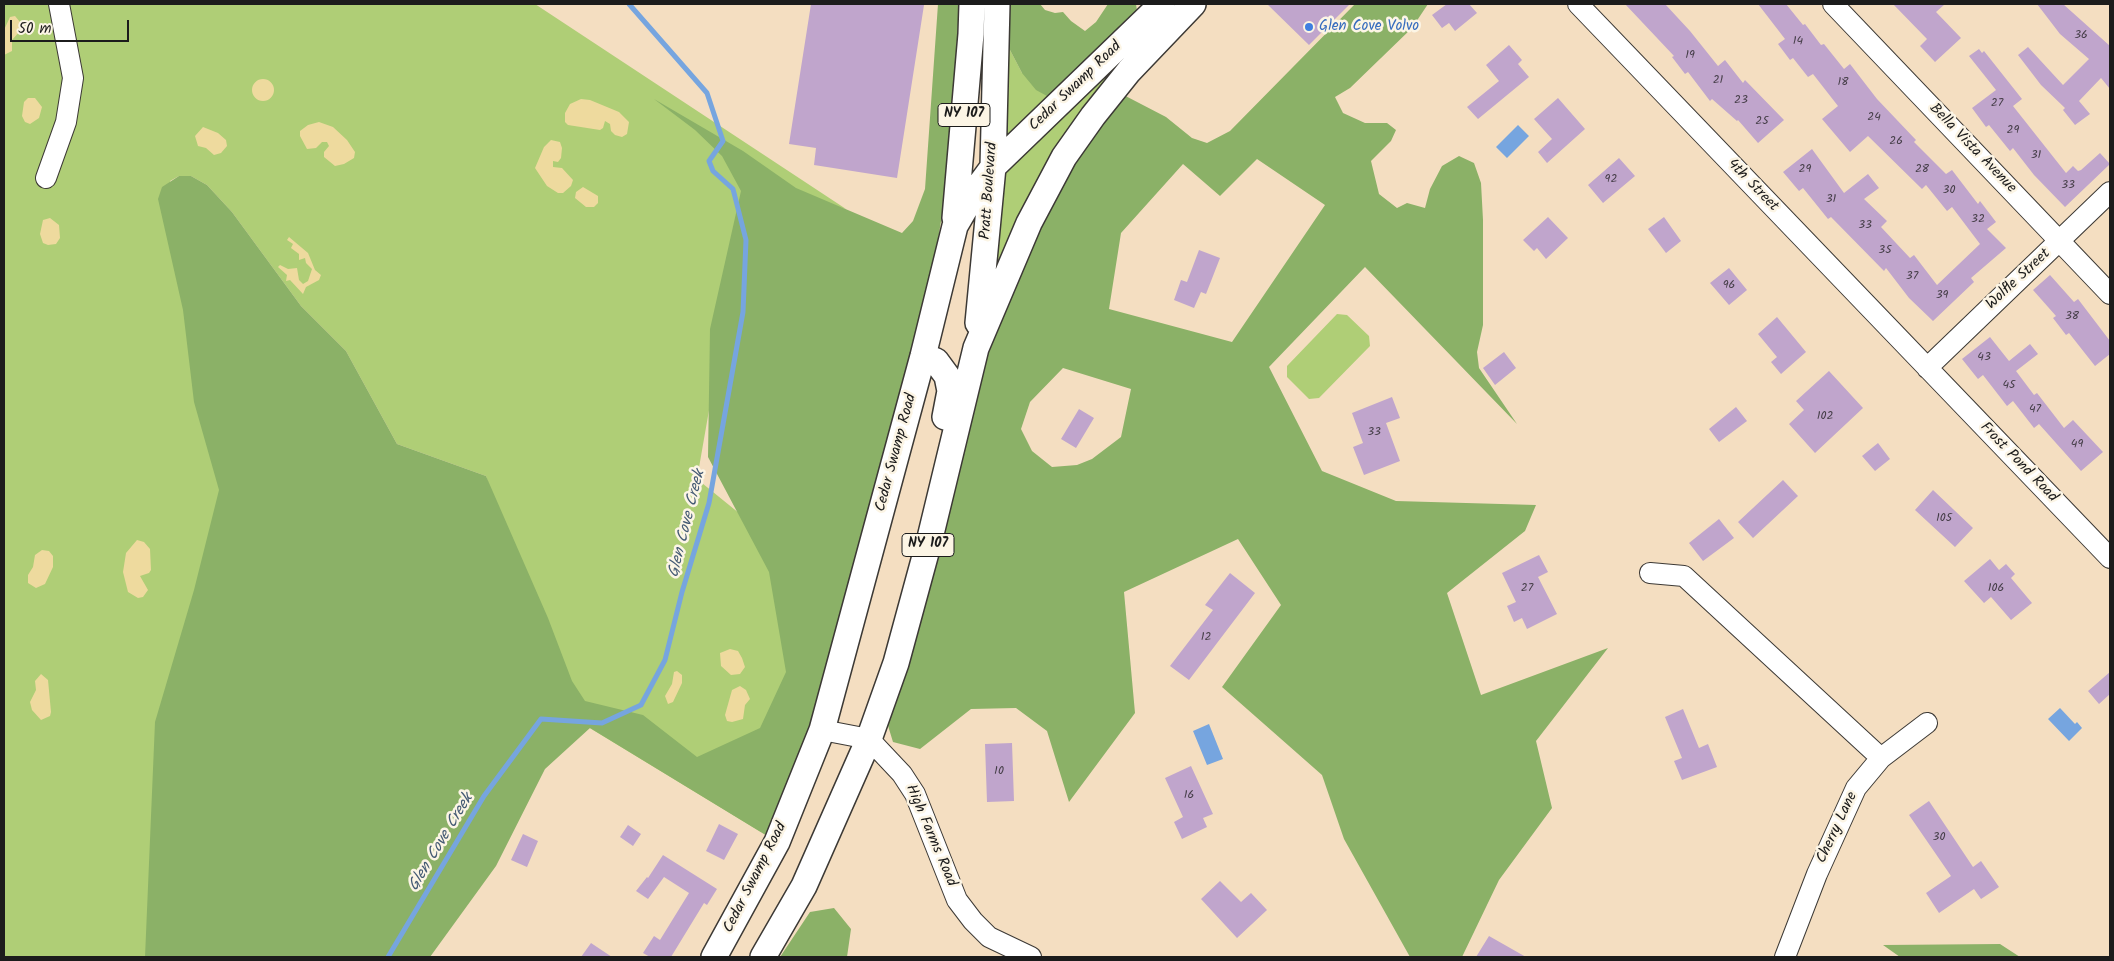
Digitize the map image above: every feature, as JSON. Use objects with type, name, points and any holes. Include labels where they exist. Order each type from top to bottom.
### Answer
[{"type":"main road","name":"Pratt Boulevard","points":[[955,226],[972,4]]},
{"type":"main road","name":"Pratt Boulevard","points":[[976,348],[993,167],[997,4]]},
{"type":"main road","name":"Cedar Swamp Road","points":[[714,957],[777,842],[822,730],[923,356],[955,226],[976,190],[993,167],[1180,6]]},
{"type":"main road","name":"Cedar Swamp Road","points":[[763,957],[804,886],[869,739],[896,663],[924,560],[976,348],[1029,222],[1064,158],[1093,116],[1180,6]]},
{"type":"main road","points":[[923,356],[942,366],[950,391],[928,492],[924,560]]},
{"type":"street","points":[[46,178],[66,122],[73,78],[59,4]]},
{"type":"street","name":"4th Street","points":[[1578,4],[1926,368]]},
{"type":"street","name":"Bella Vista Avenue","points":[[1833,4],[2110,294]]},
{"type":"street","name":"Wolfle Street","points":[[1926,368],[2060,242],[2110,192]]},
{"type":"street","name":"Frost Pond Road","points":[[1926,368],[2110,558]]},
{"type":"street","points":[[1650,573],[1684,576],[1881,758]]},
{"type":"street","name":"Cherry Lane","points":[[1785,957],[1817,874],[1856,788],[1881,758],[1927,723]]},
{"type":"street","points":[[822,730],[869,739]]},
{"type":"street","name":"High Farms Road","points":[[869,739],[902,774],[915,794],[958,900],[963,907],[989,937],[1031,957]]},
{"type":"green space","points":[[4,4],[535,4],[846,209],[749,181],[697,479],[846,600],[761,832],[565,713],[486,476],[397,444],[346,351],[301,306],[232,212],[207,185],[191,176],[179,176],[170,181],[250,497],[182,957],[4,957]]},
{"type":"green space","points":[[938,4],[958,4],[958,25],[948,178],[926,314],[908,384],[777,842],[590,728],[545,769],[496,866],[430,957],[145,957],[155,722],[194,590],[219,490],[194,402],[183,310],[158,199],[162,187],[179,176],[191,176],[207,185],[232,212],[301,306],[346,351],[397,444],[486,476],[548,618],[572,681],[585,701],[643,715],[697,757],[760,728],[786,672],[769,572],[708,457],[710,329],[741,191],[722,156],[695,130],[654,99],[743,151],[796,188],[902,233],[913,221],[925,189]]},
{"type":"green space","points":[[999,4],[1040,4],[1045,10],[1055,13],[1063,12],[1071,21],[1085,31],[1096,22],[1108,4],[1136,4],[1137,11],[1120,33],[1060,93],[1047,96],[1036,90],[1022,73],[998,27]]},
{"type":"green space","points":[[1355,4],[1428,4],[1412,28],[1350,88],[1335,97],[1343,113],[1365,123],[1387,123],[1396,130],[1391,141],[1371,161],[1379,194],[1397,208],[1407,203],[1425,208],[1430,189],[1442,166],[1459,156],[1474,163],[1481,183],[1483,220],[1483,325],[1477,352],[1479,368],[1517,424],[1365,267],[1269,367],[1322,471],[1396,501],[1536,505],[1525,531],[1447,593],[1481,695],[1608,648],[1536,741],[1552,808],[1499,880],[1462,957],[1410,957],[1344,839],[1322,775],[1222,687],[1281,605],[1238,539],[1124,592],[1135,713],[1069,802],[1047,731],[1016,708],[971,709],[920,749],[893,742],[885,716],[977,350],[1030,224],[1114,90],[1166,117],[1192,138],[1207,143],[1230,131]],"holes":[[[1257,159],[1325,205],[1232,342],[1109,309],[1121,233],[1183,164],[1220,196]],[[1063,368],[1131,389],[1121,437],[1092,459],[1077,465],[1052,467],[1032,451],[1021,429],[1030,402]]]},
{"type":"green space","points":[[1166,17],[977,350],[998,27],[1022,73]]},
{"type":"green space","points":[[1337,314],[1347,315],[1369,336],[1370,346],[1319,398],[1309,399],[1287,377],[1287,366]]},
{"type":"green space","points":[[834,908],[851,929],[847,957],[780,957],[810,912]]},
{"type":"green space","points":[[2000,944],[2020,957],[1900,957],[1883,945]]},
{"type":"sand","points":[[15,16],[20,22],[20,31],[12,40],[12,51],[4,55],[4,30],[10,17]]},
{"type":"sand","points":[[263,79],[271,82],[274,90],[271,98],[263,101],[255,98],[252,90],[255,82]]},
{"type":"sand","points":[[28,98],[35,98],[42,107],[39,118],[30,124],[25,122],[22,116],[24,102]]},
{"type":"sand","points":[[581,99],[590,100],[619,112],[629,122],[627,134],[622,137],[615,135],[611,131],[610,124],[605,121],[603,128],[600,130],[568,125],[565,122],[565,113],[570,104]]},
{"type":"sand","points":[[319,122],[333,127],[347,140],[355,152],[354,158],[344,164],[335,166],[324,157],[324,152],[329,146],[327,142],[322,142],[316,148],[307,149],[300,136],[300,131],[308,125]]},
{"type":"sand","points":[[203,127],[218,133],[226,140],[227,146],[221,153],[214,155],[206,148],[198,146],[195,136]]},
{"type":"sand","points":[[551,140],[560,142],[562,148],[561,158],[558,162],[553,161],[553,167],[562,168],[573,180],[571,186],[563,193],[558,193],[547,186],[535,168],[544,147]]},
{"type":"sand","points":[[583,187],[598,196],[598,203],[594,207],[586,207],[575,198],[576,192]]},
{"type":"sand","points":[[50,218],[59,225],[60,238],[56,244],[48,245],[43,243],[40,234],[43,220]]},
{"type":"sand","points":[[289,237],[308,253],[315,270],[321,275],[319,280],[306,287],[303,294],[290,280],[286,281],[287,275],[278,267],[280,265],[288,269],[297,268],[299,280],[303,284],[308,281],[312,269],[306,263],[305,258],[299,260],[299,254],[291,248],[293,244],[287,240]]},
{"type":"sand","points":[[137,540],[144,542],[150,549],[151,570],[149,573],[140,576],[148,590],[143,597],[138,598],[128,592],[123,572],[126,553]]},
{"type":"sand","points":[[42,550],[49,551],[53,556],[53,567],[45,584],[36,588],[28,583],[28,575],[33,567],[35,555]]},
{"type":"sand","points":[[730,649],[738,651],[742,658],[745,667],[740,674],[731,675],[721,666],[720,653]]},
{"type":"sand","points":[[677,671],[682,675],[682,683],[673,702],[668,704],[665,696],[672,684],[674,672]]},
{"type":"sand","points":[[41,674],[48,680],[51,712],[50,716],[41,720],[32,710],[30,702],[36,690],[35,681]]},
{"type":"sand","points":[[740,686],[746,690],[750,699],[745,705],[743,719],[732,722],[727,721],[725,715],[732,690]]},
{"type":"water","points":[[1518,125],[1529,136],[1507,158],[1496,147]]},
{"type":"water","points":[[2060,708],[2075,724],[2077,722],[2082,728],[2069,741],[2048,719]]},
{"type":"water","points":[[1209,724],[1223,759],[1207,765],[1193,731]]},
{"type":"building","points":[[811,4],[924,5],[897,178],[814,165],[816,148],[789,144]]},
{"type":"building","name":"Glen Cove Volvo","points":[[1267,4],[1350,4],[1309,45]]},
{"type":"building","points":[[1447,4],[1469,4],[1477,13],[1455,31],[1449,23],[1442,28],[1432,15]]},
{"type":"building","points":[[1625,4],[1665,4],[1718,66],[1725,60],[1743,83],[1745,80],[1784,120],[1758,143],[1738,120],[1712,99],[1710,101],[1688,72],[1685,74],[1672,57],[1674,56]]},
{"type":"building","points":[[1758,4],[1786,4],[1821,45],[1824,44],[1844,69],[1850,64],[1877,99],[1916,140],[1914,142],[1946,174],[1952,170],[1978,204],[1980,201],[1996,222],[1987,229],[2006,248],[1971,278],[1974,282],[1933,321],[1909,298],[1886,268],[1884,271],[1831,217],[1828,219],[1803,188],[1799,191],[1783,172],[1812,149],[1844,193],[1868,174],[1879,188],[1864,199],[1887,221],[1881,227],[1910,258],[1914,255],[1937,285],[1980,244],[1952,207],[1947,211],[1926,185],[1922,189],[1868,136],[1850,152],[1822,119],[1838,106],[1813,74],[1808,77],[1793,58],[1790,60],[1778,44],[1785,39]]},
{"type":"building","points":[[1893,4],[1945,4],[1936,12],[1961,38],[1935,62],[1920,46],[1927,39]]},
{"type":"building","points":[[2037,4],[2063,4],[2110,46],[2110,89],[2101,78],[2079,101],[2090,114],[2075,125],[2063,110],[2065,108],[2041,85],[2018,55],[2028,47],[2063,85],[2089,59],[2060,34]]},
{"type":"building","points":[[1509,45],[1522,60],[1518,64],[1529,77],[1478,119],[1467,107],[1499,81],[1486,65]]},
{"type":"building","points":[[1979,49],[1982,53],[1984,51],[2022,99],[2013,106],[2066,173],[2073,166],[2078,171],[2081,170],[2100,153],[2110,164],[2065,207],[2034,175],[2013,148],[2010,151],[1989,125],[1986,127],[1972,108],[1996,90],[1969,56]]},
{"type":"building","points":[[1558,98],[1585,129],[1547,163],[1538,152],[1552,139],[1534,119]]},
{"type":"building","points":[[1619,158],[1635,176],[1603,203],[1588,185]]},
{"type":"building","points":[[1548,217],[1568,238],[1546,259],[1537,248],[1534,251],[1523,240]]},
{"type":"building","points":[[1664,217],[1681,241],[1666,253],[1648,229]]},
{"type":"building","points":[[1199,250],[1220,258],[1206,294],[1201,292],[1194,308],[1174,300],[1181,280],[1187,282]]},
{"type":"building","points":[[1729,268],[1747,290],[1729,305],[1710,283]]},
{"type":"building","points":[[2050,275],[2074,302],[2078,299],[2110,341],[2110,354],[2095,366],[2069,333],[2066,335],[2053,318],[2056,316],[2033,290]]},
{"type":"building","points":[[1777,317],[1806,352],[1781,374],[1771,362],[1777,357],[1758,334]]},
{"type":"building","points":[[1990,337],[2009,361],[2030,344],[2038,354],[2016,371],[2034,395],[2037,393],[2064,428],[2073,420],[2103,452],[2081,471],[2039,424],[2034,428],[2013,401],[2007,406],[1983,375],[1978,379],[1962,359]]},
{"type":"building","points":[[1504,352],[1516,368],[1495,385],[1483,368]]},
{"type":"building","points":[[1829,371],[1863,408],[1815,453],[1789,424],[1804,410],[1796,401]]},
{"type":"building","points":[[1392,397],[1400,418],[1386,423],[1400,461],[1364,475],[1353,447],[1363,443],[1352,413]]},
{"type":"building","points":[[1736,407],[1747,421],[1719,442],[1709,429]]},
{"type":"building","points":[[1079,409],[1094,418],[1076,448],[1061,439]]},
{"type":"building","points":[[1878,443],[1890,459],[1875,471],[1862,456]]},
{"type":"building","points":[[1783,480],[1798,496],[1753,538],[1738,522]]},
{"type":"building","points":[[1933,490],[1973,528],[1955,547],[1915,510]]},
{"type":"building","points":[[1719,519],[1734,538],[1703,561],[1689,543]]},
{"type":"building","points":[[1539,555],[1548,572],[1538,577],[1557,614],[1527,629],[1522,618],[1514,622],[1507,606],[1516,602],[1502,573]]},
{"type":"building","points":[[1990,559],[1999,570],[2006,564],[2015,574],[2011,578],[2032,603],[2011,620],[1991,597],[1984,603],[1964,581]]},
{"type":"building","points":[[1230,573],[1255,593],[1189,680],[1170,666],[1213,610],[1205,605]]},
{"type":"building","points":[[2110,672],[2110,694],[2099,704],[2088,691]]},
{"type":"building","points":[[1683,709],[1699,748],[1708,744],[1717,767],[1682,780],[1674,761],[1682,758],[1665,717]]},
{"type":"building","points":[[1012,743],[1014,801],[987,802],[985,744]]},
{"type":"building","points":[[1191,766],[1213,814],[1203,818],[1207,827],[1182,839],[1174,822],[1183,817],[1165,778]]},
{"type":"building","points":[[1929,801],[1973,867],[1981,861],[1999,887],[1981,899],[1974,889],[1939,913],[1926,893],[1951,876],[1909,815]]},
{"type":"building","points":[[719,824],[738,834],[724,860],[706,851]]},
{"type":"building","points":[[628,825],[641,834],[633,846],[620,837]]},
{"type":"building","points":[[523,834],[538,841],[527,867],[511,860]]},
{"type":"building","points":[[663,855],[717,889],[707,905],[704,903],[671,957],[650,957],[643,953],[654,936],[660,940],[689,893],[664,877],[648,899],[636,891],[648,878]]},
{"type":"building","points":[[1220,881],[1241,902],[1251,893],[1267,910],[1237,938],[1201,899]]},
{"type":"building","points":[[1489,936],[1526,957],[1476,957]]},
{"type":"building","points":[[591,943],[612,957],[581,957]]},
{"type":"waterway","name":"Glen Cove Creek","points":[[388,957],[484,796],[541,719],[602,723],[641,705],[665,660],[682,592],[709,503],[743,312],[746,240],[733,189],[713,171],[709,161],[723,141],[707,93],[629,4]]},
{"type":"place","name":"Glen Cove Volvo","points":[[1309,27]]}]
